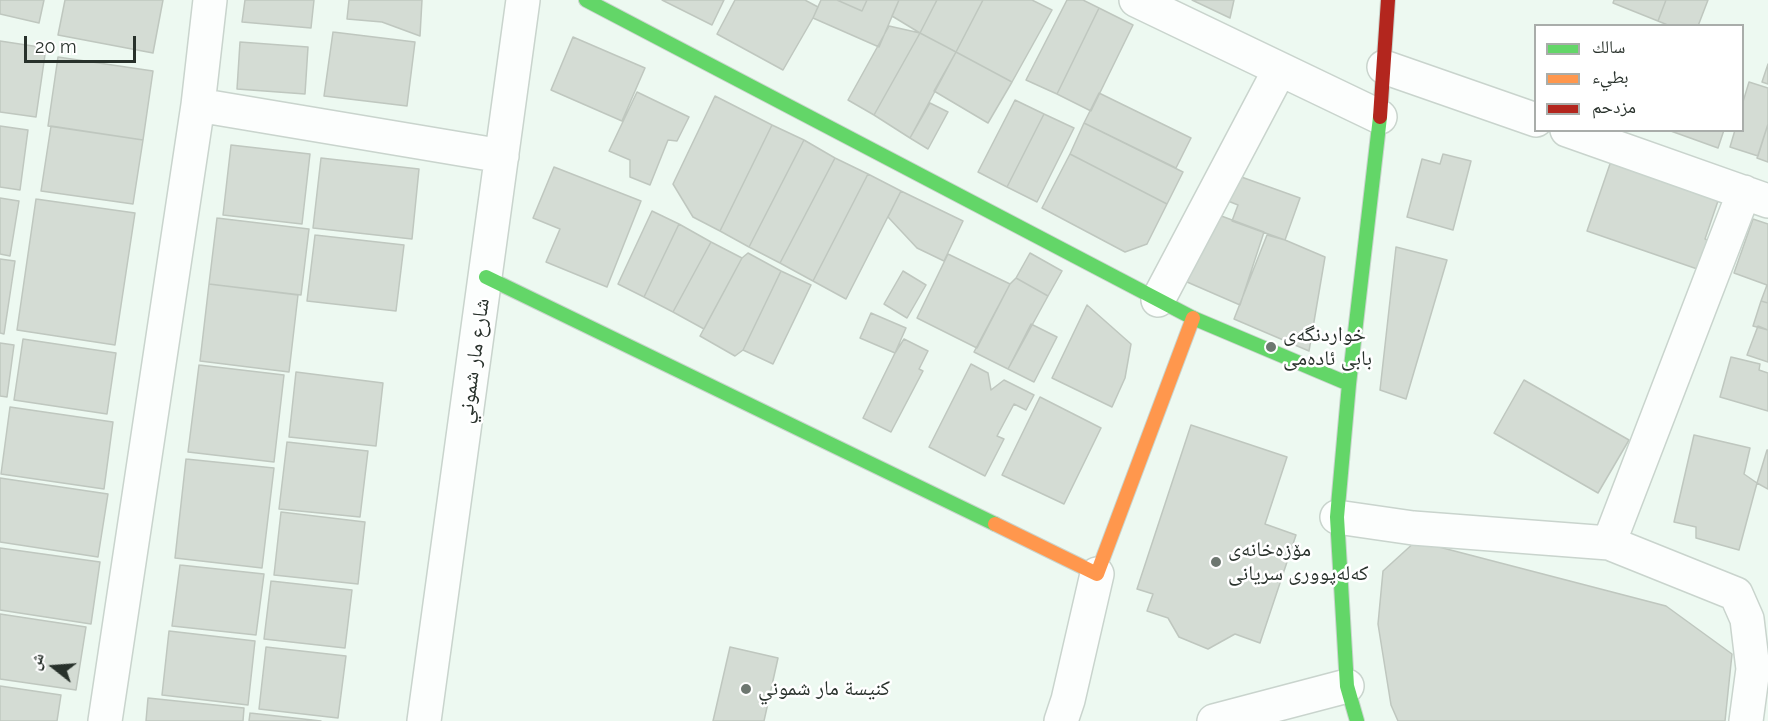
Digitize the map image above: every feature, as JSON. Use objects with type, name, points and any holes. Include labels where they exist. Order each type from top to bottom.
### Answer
[{"type":"street","points":[[105,721],[198,105],[210,0]]},
{"type":"street","name":"شارع مار شموني","points":[[424,721],[523,0]]},
{"type":"street","points":[[586,0],[1193,318],[1348,384]]},
{"type":"street","points":[[1136,0],[1380,117]]},
{"type":"street","points":[[1357,721],[1347,686],[1336,517],[1348,384],[1380,117],[1388,0]]},
{"type":"street","points":[[1384,67],[1534,119]]},
{"type":"street","points":[[1158,300],[1280,69]]},
{"type":"street","points":[[198,105],[502,156]]},
{"type":"street","points":[[1573,132],[1756,196],[1609,543]]},
{"type":"street","points":[[486,277],[1097,574]]},
{"type":"street","points":[[1062,721],[1097,574],[1193,318]]},
{"type":"street","points":[[1336,517],[1413,528],[1609,543],[1736,594],[1747,619],[1760,671],[1746,721]]},
{"type":"street","points":[[1214,721],[1347,686]]},
{"type":"building","points":[[0,0],[44,0],[39,23],[0,14]]},
{"type":"building","points":[[65,0],[163,0],[153,53],[58,35]]},
{"type":"building","points":[[245,0],[314,0],[311,28],[242,22]]},
{"type":"building","points":[[349,0],[422,0],[420,36],[382,22],[347,19]]},
{"type":"building","points":[[662,0],[724,0],[712,25]]},
{"type":"building","points":[[735,0],[805,0],[818,7],[783,70],[717,34]]},
{"type":"building","points":[[821,0],[837,0],[862,11],[867,0],[899,0],[879,47],[813,18]]},
{"type":"building","points":[[837,0],[867,0],[862,11]]},
{"type":"building","points":[[899,0],[937,0],[920,33],[892,16]]},
{"type":"building","points":[[937,0],[983,0],[956,52],[920,33]]},
{"type":"building","points":[[983,0],[1032,0],[1052,10],[1012,82],[956,52]]},
{"type":"building","points":[[1067,0],[1083,0],[1099,8],[1057,94],[1026,80]]},
{"type":"building","points":[[1192,0],[1234,0],[1230,18]]},
{"type":"building","points":[[1614,0],[1666,0],[1658,21],[1613,3]]},
{"type":"building","points":[[1666,0],[1708,0],[1699,24],[1665,24],[1658,21]]},
{"type":"building","points":[[1099,8],[1133,25],[1091,111],[1057,94]]},
{"type":"building","points":[[889,26],[920,33],[874,115],[848,100]]},
{"type":"building","points":[[333,32],[415,42],[407,106],[324,96]]},
{"type":"building","points":[[920,33],[956,52],[910,138],[874,115]]},
{"type":"building","points":[[573,37],[645,68],[622,121],[551,90]]},
{"type":"building","points":[[0,41],[46,48],[36,117],[0,112]]},
{"type":"building","points":[[240,42],[308,47],[305,94],[237,89]]},
{"type":"building","points":[[956,52],[1012,82],[988,123],[934,91]]},
{"type":"building","points":[[58,57],[153,71],[143,140],[48,126]]},
{"type":"building","points":[[1768,64],[1768,84],[1762,82]]},
{"type":"building","points":[[1749,82],[1768,88],[1768,124],[1758,156],[1730,147],[1734,132],[1744,132],[1744,98]]},
{"type":"building","points":[[637,92],[689,117],[677,141],[668,140],[650,185],[630,177],[630,160],[609,151]]},
{"type":"building","points":[[1099,93],[1191,138],[1176,168],[1084,123]]},
{"type":"building","points":[[715,96],[772,125],[720,231],[693,217],[673,184]]},
{"type":"building","points":[[1015,100],[1044,114],[1007,187],[978,172]]},
{"type":"building","points":[[930,103],[948,112],[928,149],[910,138]]},
{"type":"building","points":[[1044,114],[1074,128],[1037,202],[1007,187]]},
{"type":"building","points":[[1084,123],[1183,172],[1167,204],[1070,154]]},
{"type":"building","points":[[1768,124],[1768,162],[1757,158]]},
{"type":"building","points":[[772,125],[804,140],[749,247],[720,231]]},
{"type":"building","points":[[0,126],[28,130],[20,190],[0,187]]},
{"type":"building","points":[[51,126],[143,140],[133,204],[41,191]]},
{"type":"building","points":[[1674,132],[1723,132],[1718,148]]},
{"type":"building","points":[[804,140],[835,158],[780,263],[749,247]]},
{"type":"building","points":[[231,145],[310,154],[302,224],[223,215]]},
{"type":"building","points":[[1070,154],[1167,204],[1147,244],[1125,252],[1042,208]]},
{"type":"building","points":[[1443,154],[1471,161],[1453,230],[1407,217],[1422,159],[1440,164]]},
{"type":"building","points":[[321,158],[419,169],[412,239],[313,228]]},
{"type":"building","points":[[835,158],[868,174],[813,281],[780,263]]},
{"type":"building","points":[[1611,161],[1719,198],[1705,239],[1716,243],[1706,272],[1587,231]]},
{"type":"building","points":[[554,167],[641,201],[607,287],[546,262],[560,229],[533,218]]},
{"type":"building","points":[[868,174],[901,191],[846,299],[813,281]]},
{"type":"building","points":[[1233,174],[1300,198],[1285,240],[1232,221],[1238,205],[1223,199]]},
{"type":"building","points":[[901,191],[963,221],[944,261],[917,248],[888,217]]},
{"type":"building","points":[[0,198],[19,201],[10,256],[0,254]]},
{"type":"building","points":[[36,199],[135,213],[115,345],[17,330]]},
{"type":"building","points":[[1200,208],[1264,232],[1240,305],[1171,275]]},
{"type":"building","points":[[652,211],[679,224],[644,297],[618,284]]},
{"type":"building","points":[[217,218],[309,229],[301,295],[209,284]]},
{"type":"building","points":[[1753,219],[1768,224],[1768,303],[1761,301],[1767,285],[1734,273]]},
{"type":"building","points":[[679,224],[711,242],[673,312],[644,297]]},
{"type":"building","points":[[315,235],[404,245],[396,311],[307,301]]},
{"type":"building","points":[[1267,235],[1325,257],[1309,351],[1234,319]]},
{"type":"building","points":[[711,242],[742,258],[704,329],[673,312]]},
{"type":"building","points":[[1396,247],[1447,260],[1406,399],[1380,390]]},
{"type":"building","points":[[748,253],[781,271],[743,350],[735,356],[700,336],[742,258]]},
{"type":"building","points":[[1030,253],[1062,271],[1048,296],[1016,278]]},
{"type":"building","points":[[948,254],[1010,284],[977,348],[917,318]]},
{"type":"building","points":[[0,259],[15,261],[4,334],[0,333]]},
{"type":"building","points":[[781,271],[811,285],[773,364],[743,350]]},
{"type":"building","points":[[903,271],[926,285],[907,318],[884,304]]},
{"type":"building","points":[[1016,278],[1048,296],[1008,369],[974,352],[1010,284]]},
{"type":"building","points":[[209,284],[298,295],[289,372],[200,361]]},
{"type":"building","points":[[1761,301],[1768,303],[1768,330],[1753,326]]},
{"type":"building","points":[[1087,305],[1131,344],[1125,378],[1112,407],[1052,378]]},
{"type":"building","points":[[871,313],[906,328],[895,353],[860,338]]},
{"type":"building","points":[[1031,324],[1057,337],[1034,382],[1008,369]]},
{"type":"building","points":[[1758,326],[1768,330],[1768,362],[1747,355]]},
{"type":"building","points":[[23,339],[116,353],[107,414],[14,400]]},
{"type":"building","points":[[904,339],[928,351],[919,369],[923,371],[891,432],[863,418]]},
{"type":"building","points":[[0,343],[14,345],[7,397],[0,396]]},
{"type":"building","points":[[1731,357],[1760,364],[1759,370],[1768,373],[1768,411],[1720,397]]},
{"type":"building","points":[[971,364],[988,373],[991,390],[1004,380],[1034,395],[1026,410],[1014,404],[997,436],[1004,439],[985,476],[929,447]]},
{"type":"building","points":[[199,365],[284,375],[274,462],[188,452]]},
{"type":"building","points":[[296,372],[383,383],[376,446],[289,437]]},
{"type":"building","points":[[1524,380],[1629,440],[1598,493],[1494,433]]},
{"type":"building","points":[[1040,397],[1101,428],[1064,504],[1002,475]]},
{"type":"building","points":[[10,407],[113,422],[104,489],[1,474]]},
{"type":"building","name":"مۆزەخانەی کەلەپووری سریانی","points":[[1191,425],[1287,457],[1265,524],[1296,535],[1260,643],[1235,634],[1208,649],[1179,637],[1168,618],[1147,611],[1153,594],[1137,589]]},
{"type":"building","points":[[1694,435],[1750,448],[1744,474],[1757,483],[1739,550],[1696,538],[1696,527],[1674,522]]},
{"type":"building","points":[[287,442],[368,451],[360,517],[279,509]]},
{"type":"building","points":[[1768,450],[1768,489],[1757,483]]},
{"type":"building","points":[[186,459],[274,468],[262,568],[175,558]]},
{"type":"building","points":[[0,478],[108,494],[98,557],[0,542]]},
{"type":"building","points":[[281,512],[365,522],[358,584],[274,575]]},
{"type":"building","points":[[1416,541],[1666,606],[1732,654],[1725,721],[1398,721],[1391,705],[1378,624],[1383,571]]},
{"type":"building","points":[[0,548],[100,562],[91,624],[0,610]]},
{"type":"building","points":[[180,565],[264,574],[256,635],[172,626]]},
{"type":"building","points":[[271,581],[352,590],[345,648],[264,639]]},
{"type":"building","points":[[0,614],[86,627],[76,690],[0,679]]},
{"type":"building","points":[[169,631],[255,641],[248,705],[162,695]]},
{"type":"building","points":[[266,647],[346,656],[338,718],[259,709]]},
{"type":"building","name":"كنيسة مار شموني","points":[[730,647],[778,658],[764,721],[713,721]]},
{"type":"building","points":[[0,686],[61,695],[57,721],[0,721]]},
{"type":"building","points":[[148,698],[244,708],[243,721],[146,721]]},
{"type":"building","points":[[250,713],[321,721],[249,721]]},
{"type":"traffic: fast","points":[[586,0],[1193,318],[1349,384]]},
{"type":"traffic: fast","points":[[1357,721],[1347,686],[1337,517],[1349,384],[1380,117]]},
{"type":"traffic: fast","points":[[486,277],[995,524]]},
{"type":"traffic: slow","points":[[995,524],[1097,574],[1193,318]]},
{"type":"traffic: jam","points":[[1380,117],[1388,0]]},
{"type":"place","name":"خواردنگەی بابی ئادەمی","points":[[1271,347]]},
{"type":"place","name":"مۆزەخانەی کەلەپووری سریانی","points":[[1216,562]]},
{"type":"place","name":"كنيسة مار شموني","points":[[746,689]]}]
